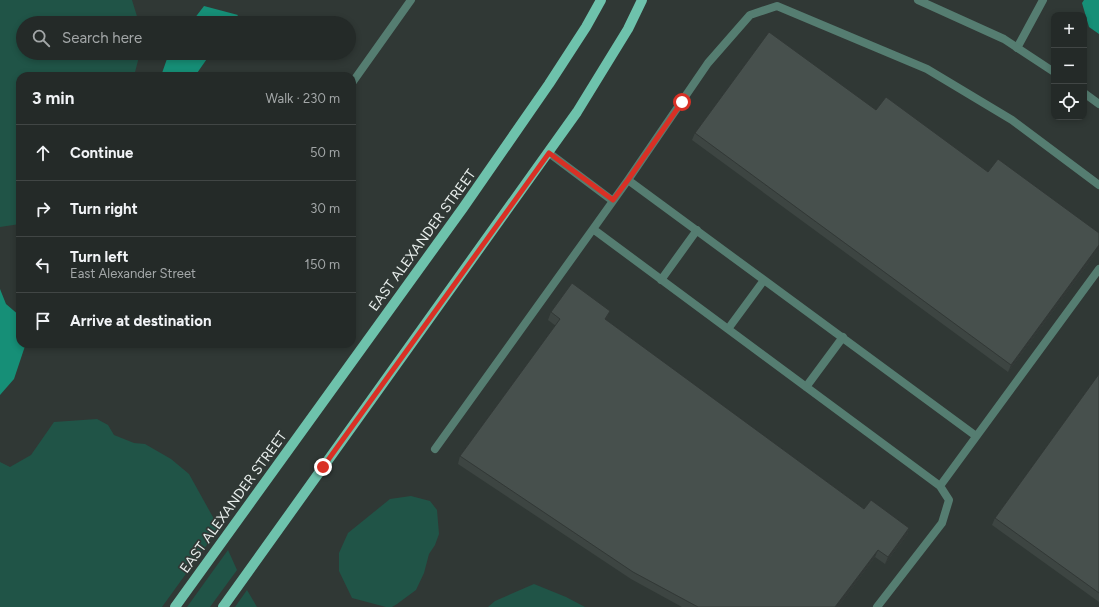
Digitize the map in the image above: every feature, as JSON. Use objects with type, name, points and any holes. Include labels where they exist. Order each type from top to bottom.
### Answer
[{"type":"main road","name":"EAST ALEXANDER STREET","points":[[174,607],[472,195],[550,84],[601,0]]},
{"type":"main road","points":[[223,607],[549,153],[577,112],[628,29],[642,0]]},
{"type":"street","points":[[356,77],[411,0]]},
{"type":"street","points":[[918,0],[1004,39],[1051,70]]},
{"type":"street","points":[[1017,48],[1044,0]]},
{"type":"street","points":[[435,449],[628,180],[708,63],[750,15],[777,6],[927,69],[1012,120],[1099,185]]},
{"type":"street","points":[[1087,95],[1099,104]]},
{"type":"street","points":[[549,153],[613,200]]},
{"type":"street","points":[[628,180],[976,436]]},
{"type":"street","points":[[593,229],[940,486],[949,500],[942,523],[877,607]]},
{"type":"street","points":[[661,280],[697,230]]},
{"type":"street","points":[[940,486],[1099,269]]},
{"type":"street","points":[[728,329],[764,280]]},
{"type":"street","points":[[806,387],[843,337]]},
{"type":"shaded area","points":[[0,0],[132,0],[137,16],[16,16],[16,60],[138,60],[135,72],[16,72],[16,225],[0,227]]},
{"type":"shaded area","points":[[1084,0],[1099,0],[1099,34],[1089,27],[1087,12],[1085,12],[1082,3]]},
{"type":"shaded area","points":[[204,6],[238,15],[237,16],[196,16]]},
{"type":"shaded area","points":[[167,60],[206,60],[198,72],[162,72]]},
{"type":"shaded area","points":[[0,289],[6,304],[16,313],[16,348],[24,348],[14,379],[0,395]]},
{"type":"shaded area","points":[[97,419],[108,425],[114,435],[134,443],[145,444],[171,459],[189,474],[219,528],[162,607],[0,607],[0,462],[10,467],[31,455],[54,422]]},
{"type":"shaded area","points":[[411,496],[430,501],[437,510],[439,534],[435,545],[429,554],[424,573],[416,590],[392,607],[386,607],[352,598],[339,571],[339,553],[348,533],[390,499]]},
{"type":"shaded area","points":[[228,550],[237,570],[210,607],[187,607]]},
{"type":"shaded area","points":[[534,584],[566,597],[585,607],[488,607],[495,601]]},
{"type":"shaded area","points":[[247,590],[257,607],[235,607]]},
{"type":"building","points":[[769,32],[876,110],[886,97],[988,172],[998,159],[1099,233],[1099,245],[1011,365],[695,133]]},
{"type":"building","points":[[572,283],[610,311],[605,319],[864,509],[871,500],[909,528],[888,557],[878,550],[835,607],[698,607],[633,572],[460,456],[560,319],[551,312]]},
{"type":"building","points":[[1099,374],[1099,593],[995,518]]},
{"type":"route","points":[[323,467],[549,153],[613,200],[682,102]]}]
